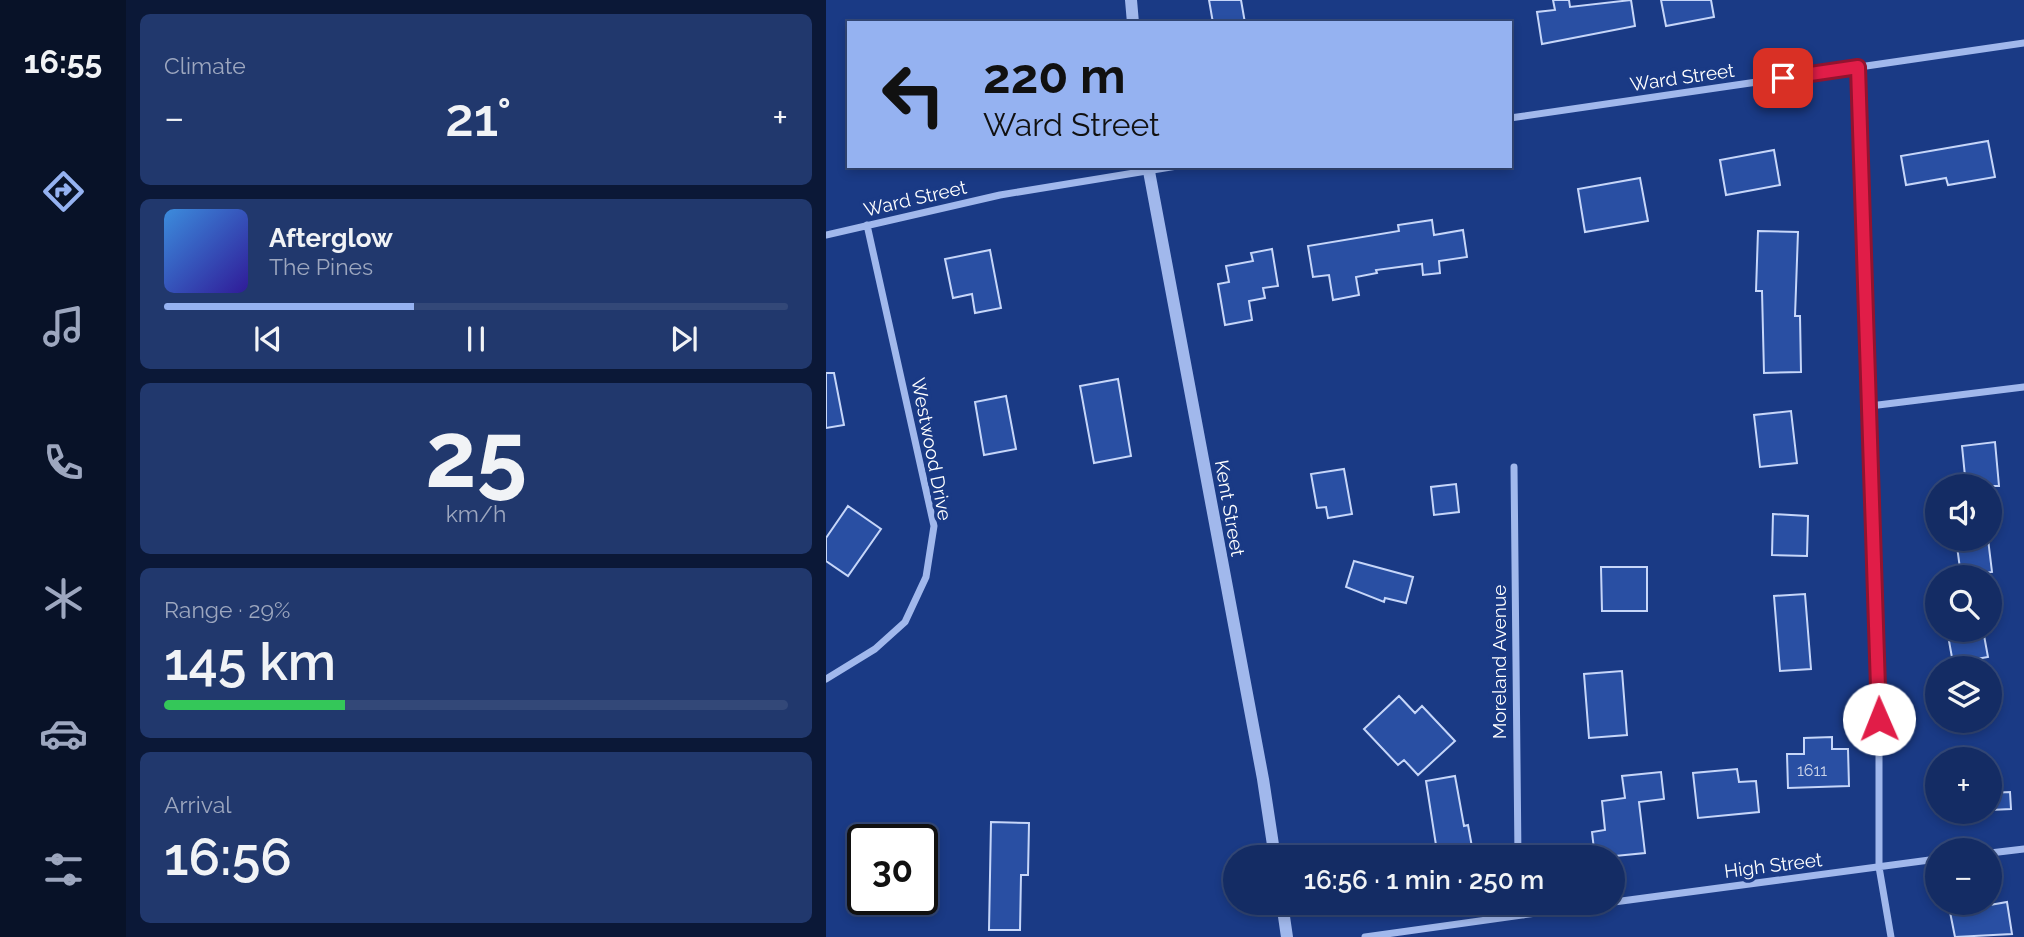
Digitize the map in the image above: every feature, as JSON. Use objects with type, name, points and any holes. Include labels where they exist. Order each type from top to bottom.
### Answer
[{"type":"street","points":[[1131,0],[1133,21]]},
{"type":"street","name":"Ward Street","points":[[1512,118],[2024,43]]},
{"type":"street","points":[[1858,67],[1879,693],[1880,867],[1891,937]]},
{"type":"street","name":"Ward Street","points":[[826,234],[1000,195],[1148,168]]},
{"type":"street","name":"Kent Street","points":[[1148,168],[1263,779],[1273,845]]},
{"type":"street","name":"Westwood Drive","points":[[826,679],[875,649],[905,622],[926,577],[934,526],[867,225]]},
{"type":"street","points":[[1870,406],[2024,387]]},
{"type":"street","name":"Moreland Avenue","points":[[1514,467],[1518,845]]},
{"type":"street","points":[[2002,852],[2024,849]]},
{"type":"street","name":"High Street","points":[[1625,901],[1925,861]]},
{"type":"street","points":[[1284,915],[1287,937]]},
{"type":"street","points":[[1365,937],[1523,915]]},
{"type":"building","points":[[1209,0],[1241,0],[1245,21],[1213,21]]},
{"type":"building","points":[[1553,0],[1569,0],[1570,7],[1631,0],[1635,26],[1542,44],[1537,12],[1555,10]]},
{"type":"building","points":[[1661,0],[1711,0],[1714,17],[1666,26]]},
{"type":"building","points":[[1988,141],[1995,177],[1948,185],[1946,178],[1906,185],[1901,156]]},
{"type":"building","points":[[1774,150],[1780,185],[1726,195],[1720,160]]},
{"type":"building","points":[[1640,178],[1648,221],[1585,232],[1578,189]]},
{"type":"building","points":[[1432,220],[1434,235],[1463,230],[1467,257],[1439,261],[1440,273],[1423,275],[1422,264],[1376,270],[1377,273],[1356,277],[1359,295],[1333,300],[1329,275],[1313,277],[1308,246],[1399,231],[1398,225]]},
{"type":"building","points":[[1758,231],[1798,232],[1795,316],[1800,316],[1801,372],[1764,373],[1762,291],[1756,291]]},
{"type":"building","points":[[1272,249],[1278,286],[1263,288],[1265,298],[1249,301],[1252,320],[1225,325],[1218,284],[1229,282],[1226,266],[1253,261],[1251,253]]},
{"type":"building","points":[[990,250],[1001,308],[975,313],[972,294],[953,298],[945,259]]},
{"type":"building","points":[[826,373],[834,373],[844,425],[826,428]]},
{"type":"building","points":[[1118,379],[1131,456],[1094,463],[1080,386]]},
{"type":"building","points":[[1006,396],[1016,449],[984,455],[975,402]]},
{"type":"building","points":[[1791,411],[1797,463],[1760,467],[1754,415]]},
{"type":"building","points":[[1995,442],[1998,474],[1965,474],[1962,446]]},
{"type":"building","points":[[1344,469],[1352,514],[1328,518],[1326,507],[1317,508],[1311,474]]},
{"type":"building","points":[[1456,484],[1459,512],[1434,515],[1431,487]]},
{"type":"building","points":[[848,506],[881,529],[848,576],[826,561],[826,538]]},
{"type":"building","points":[[1773,514],[1808,516],[1807,556],[1772,555]]},
{"type":"building","points":[[1958,551],[1989,551],[1991,565],[1960,565]]},
{"type":"building","points":[[1354,561],[1413,577],[1406,603],[1385,598],[1384,602],[1346,587]]},
{"type":"building","points":[[1601,567],[1647,567],[1647,611],[1602,611]]},
{"type":"building","points":[[1805,594],[1811,669],[1780,671],[1774,596]]},
{"type":"building","points":[[1949,642],[1985,642],[1988,656],[1952,656]]},
{"type":"building","points":[[1622,671],[1627,735],[1589,738],[1584,674]]},
{"type":"building","points":[[1399,696],[1415,713],[1422,706],[1455,741],[1418,775],[1404,760],[1398,765],[1364,729]]},
{"type":"building","points":[[1832,737],[1832,749],[1848,749],[1849,786],[1788,788],[1787,754],[1804,754],[1804,738]]},
{"type":"building","points":[[1737,769],[1739,782],[1756,781],[1759,812],[1698,818],[1693,773]]},
{"type":"building","points":[[1661,772],[1664,799],[1639,802],[1645,853],[1625,855],[1625,845],[1594,845],[1592,832],[1605,830],[1602,801],[1625,798],[1622,776]]},
{"type":"building","points":[[1455,776],[1464,826],[1468,825],[1472,845],[1436,845],[1426,781]]},
{"type":"building","points":[[2002,792],[2010,792],[2011,809],[2002,809]]},
{"type":"building","points":[[991,822],[1029,823],[1028,875],[1021,875],[1020,930],[989,930]]},
{"type":"building","points":[[2007,902],[2012,934],[1955,937],[1951,915],[2002,915],[2002,903]]},
{"type":"route","points":[[1783,78],[1858,67],[1879,719]]}]
